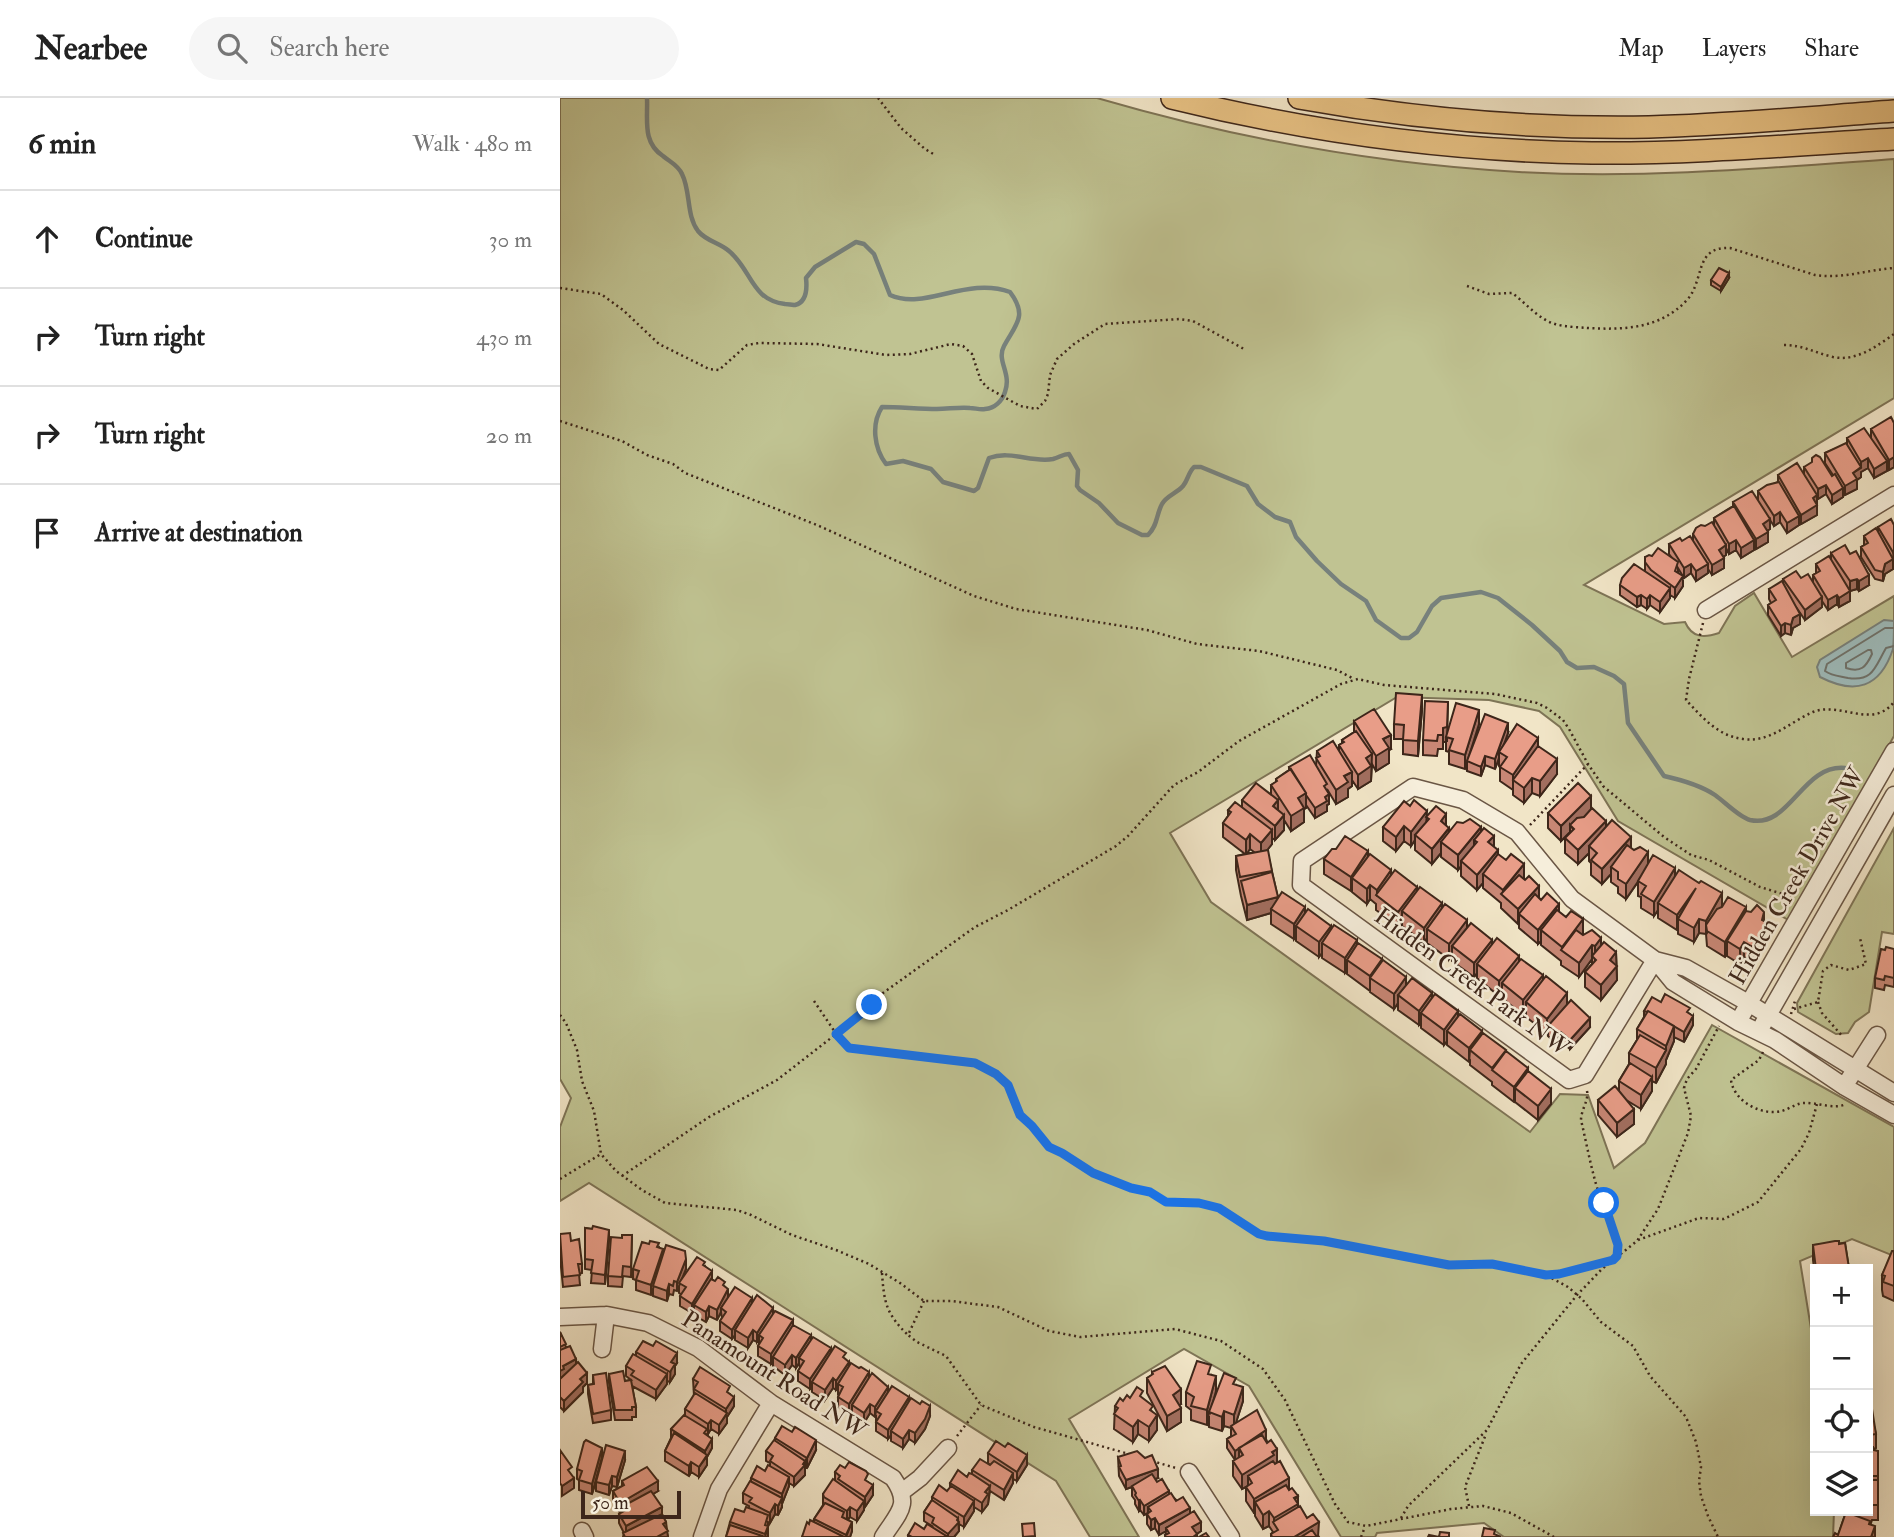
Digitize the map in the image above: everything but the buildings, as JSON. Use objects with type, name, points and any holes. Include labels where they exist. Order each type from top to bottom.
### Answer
[{"type":"main road","points":[[1172,98],[1267,120],[1333,131],[1499,149],[1593,153],[1678,152],[1894,139]]},
{"type":"main road","points":[[1299,98],[1369,110],[1469,121],[1600,127],[1678,125],[1894,111]]},
{"type":"street","points":[[1706,610],[1894,495]]},
{"type":"street","name":"Hidden Creek Drive NW","points":[[1738,1022],[1894,751]]},
{"type":"street","name":"Hidden Creek Park NW","points":[[1413,787],[1463,800],[1517,832],[1572,899],[1655,960],[1586,1075],[1569,1080],[1300,885],[1302,861],[1413,787]]},
{"type":"street","name":"Hidden Creek Drive NW","points":[[1758,1031],[1894,795]]},
{"type":"street","points":[[1655,960],[1686,968],[1750,1004],[1894,1093]]},
{"type":"street","points":[[1655,960],[1674,982],[1738,1022],[1758,1031],[1846,1094],[1894,1115]]},
{"type":"street","points":[[1846,1094],[1854,1070],[1877,1035]]},
{"type":"street","points":[[602,1349],[606,1315]]},
{"type":"street","name":"Panamount Road NW","points":[[560,1317],[606,1315],[648,1323],[698,1348],[771,1403],[894,1478],[903,1491]]},
{"type":"street","points":[[702,1537],[719,1489],[771,1403]]},
{"type":"street","points":[[883,1537],[904,1505],[903,1491],[920,1478],[948,1448]]},
{"type":"street","points":[[1189,1472],[1231,1537]]},
{"type":"path","points":[[878,98],[901,128],[935,155]]},
{"type":"path","points":[[1466,286],[1489,294],[1512,293],[1539,316],[1555,324],[1610,329],[1636,328],[1658,321],[1677,310],[1690,297],[1705,257],[1711,251],[1721,248],[1730,248],[1829,277],[1894,268]]},
{"type":"path","points":[[560,288],[601,294],[623,310],[659,344],[709,369],[719,370],[747,345],[759,343],[817,344],[886,355],[910,354],[951,344],[963,346],[972,354],[981,381],[1020,405],[1037,409],[1048,394],[1050,375],[1057,359],[1074,344],[1105,324],[1179,319],[1193,321],[1244,349]]},
{"type":"path","points":[[1784,345],[1796,345],[1843,358],[1871,351],[1894,334]]},
{"type":"path","points":[[560,421],[622,441],[647,455],[673,464],[685,473],[817,525],[974,596],[1006,606],[1058,617],[1093,620],[1160,632],[1196,643],[1259,651],[1337,670],[1354,679],[1384,685],[1495,694],[1537,703],[1563,720],[1603,786],[1672,843],[1760,887],[1796,898]]},
{"type":"path","points":[[1706,610],[1686,700],[1712,726],[1728,735],[1754,740],[1776,733],[1820,710],[1876,715],[1884,712],[1894,702]]},
{"type":"path","points":[[622,1176],[709,1117],[768,1086],[836,1034],[883,993],[975,927],[1116,846],[1174,785],[1198,772],[1239,741],[1354,679]]},
{"type":"path","points":[[1528,827],[1588,764]]},
{"type":"path","points":[[1843,1037],[1822,1013],[1818,1002],[1823,971],[1831,965],[1840,965],[1849,970],[1866,964],[1860,938]]},
{"type":"path","points":[[814,1001],[849,1048],[975,1063],[996,1074],[1008,1085],[1020,1115],[1049,1147],[1093,1173],[1131,1188],[1150,1192],[1166,1202],[1199,1203],[1219,1208],[1259,1234],[1324,1241],[1449,1265],[1492,1264],[1546,1275],[1613,1260]]},
{"type":"path","points":[[1794,1009],[1818,1002]]},
{"type":"path","points":[[560,1016],[566,1023],[577,1049],[582,1082],[594,1111],[601,1154],[622,1176],[665,1203],[737,1210],[792,1235],[836,1250],[881,1272],[923,1301],[951,1301],[999,1307],[1049,1331],[1080,1337],[1175,1329],[1221,1341],[1263,1370],[1285,1400],[1335,1504],[1348,1522],[1366,1526],[1469,1506],[1483,1506],[1511,1513],[1554,1537]]},
{"type":"path","points":[[1637,1241],[1658,1209],[1688,1133],[1691,1116],[1684,1088],[1686,1079],[1696,1069],[1719,1026]]},
{"type":"path","points":[[1763,1052],[1759,1060],[1731,1080],[1732,1087],[1746,1104],[1768,1112],[1781,1111],[1803,1103],[1839,1107],[1846,1094]]},
{"type":"path","points":[[1587,1091],[1588,1097],[1581,1111],[1581,1120],[1596,1184],[1611,1218],[1618,1245],[1617,1256]]},
{"type":"path","points":[[1469,1506],[1465,1487],[1487,1430],[1521,1364],[1577,1295],[1617,1256],[1637,1241],[1699,1219],[1724,1219],[1758,1202],[1801,1149],[1818,1104]]},
{"type":"path","points":[[560,1179],[601,1154]]},
{"type":"path","points":[[881,1272],[883,1300],[893,1321],[916,1342],[946,1356],[981,1405],[1034,1427],[1138,1457]]},
{"type":"path","points":[[1546,1275],[1568,1287],[1601,1322],[1633,1346],[1650,1376],[1685,1416],[1696,1442],[1701,1467],[1701,1496],[1707,1516],[1718,1537]]},
{"type":"path","points":[[908,1335],[923,1301]]},
{"type":"path","points":[[948,1448],[981,1405]]},
{"type":"path","points":[[1402,1518],[1408,1506],[1487,1430]]},
{"type":"path","points":[[1150,1461],[1189,1472]]},
{"type":"path","points":[[1361,1537],[1366,1526]]},
{"type":"green space","points":[[560,98],[1097,98],[1201,125],[1306,147],[1412,163],[1519,172],[1660,173],[1894,159],[1894,398],[1584,585],[1664,624],[1685,622],[1691,631],[1703,636],[1719,633],[1735,606],[1754,593],[1792,657],[1894,596],[1894,736],[1790,921],[1618,821],[1560,727],[1539,711],[1489,700],[1397,697],[1170,833],[1211,902],[1530,1132],[1560,1094],[1588,1095],[1614,1168],[1645,1143],[1712,1025],[1894,1127],[1894,1256],[1852,1239],[1800,1261],[1810,1322],[1810,1516],[1834,1516],[1833,1537],[1504,1537],[1484,1523],[1377,1533],[1375,1537],[1341,1537],[1249,1386],[1184,1349],[1069,1419],[1139,1537],[1090,1537],[1056,1481],[589,1183],[560,1201],[560,1127],[571,1098],[560,1079]]},
{"type":"green space","points":[[1894,828],[1894,934],[1882,932],[1869,1012],[1855,1022],[1848,1033],[1836,1034],[1798,1012],[1797,1003]]},
{"type":"water","points":[[1884,620],[1894,621],[1893,649],[1888,662],[1873,680],[1865,684],[1844,686],[1820,677],[1817,667],[1820,660]]},
{"type":"waterway","points":[[647,98],[649,137],[656,150],[682,174],[694,225],[705,237],[737,259],[765,297],[785,304],[799,303],[805,294],[806,278],[815,267],[856,242],[864,244],[874,254],[890,295],[917,299],[978,288],[1010,292],[1019,314],[1016,326],[1002,352],[1007,379],[1002,398],[995,406],[983,409],[882,407],[876,421],[875,436],[886,464],[903,461],[931,469],[943,482],[974,491],[978,488],[989,458],[1005,455],[1045,460],[1069,454],[1078,470],[1077,486],[1080,490],[1099,503],[1118,523],[1142,535],[1148,535],[1151,531],[1164,501],[1183,486],[1194,467],[1201,467],[1247,486],[1258,504],[1275,517],[1290,522],[1296,537],[1317,561],[1341,584],[1366,601],[1376,620],[1401,638],[1409,638],[1417,632],[1432,606],[1441,598],[1481,592],[1498,598],[1532,625],[1560,651],[1567,662],[1577,668],[1594,667],[1624,684],[1628,723],[1664,776],[1709,791],[1750,820],[1764,820],[1776,815],[1818,776],[1830,769],[1845,768]]},
{"type":"route","points":[[872,1005],[836,1034],[849,1048],[975,1063],[996,1074],[1008,1085],[1020,1115],[1049,1147],[1093,1173],[1131,1188],[1150,1192],[1166,1202],[1199,1203],[1219,1208],[1259,1234],[1324,1241],[1449,1265],[1492,1264],[1546,1275],[1559,1274],[1613,1260],[1617,1256],[1618,1245],[1604,1203]]}]
